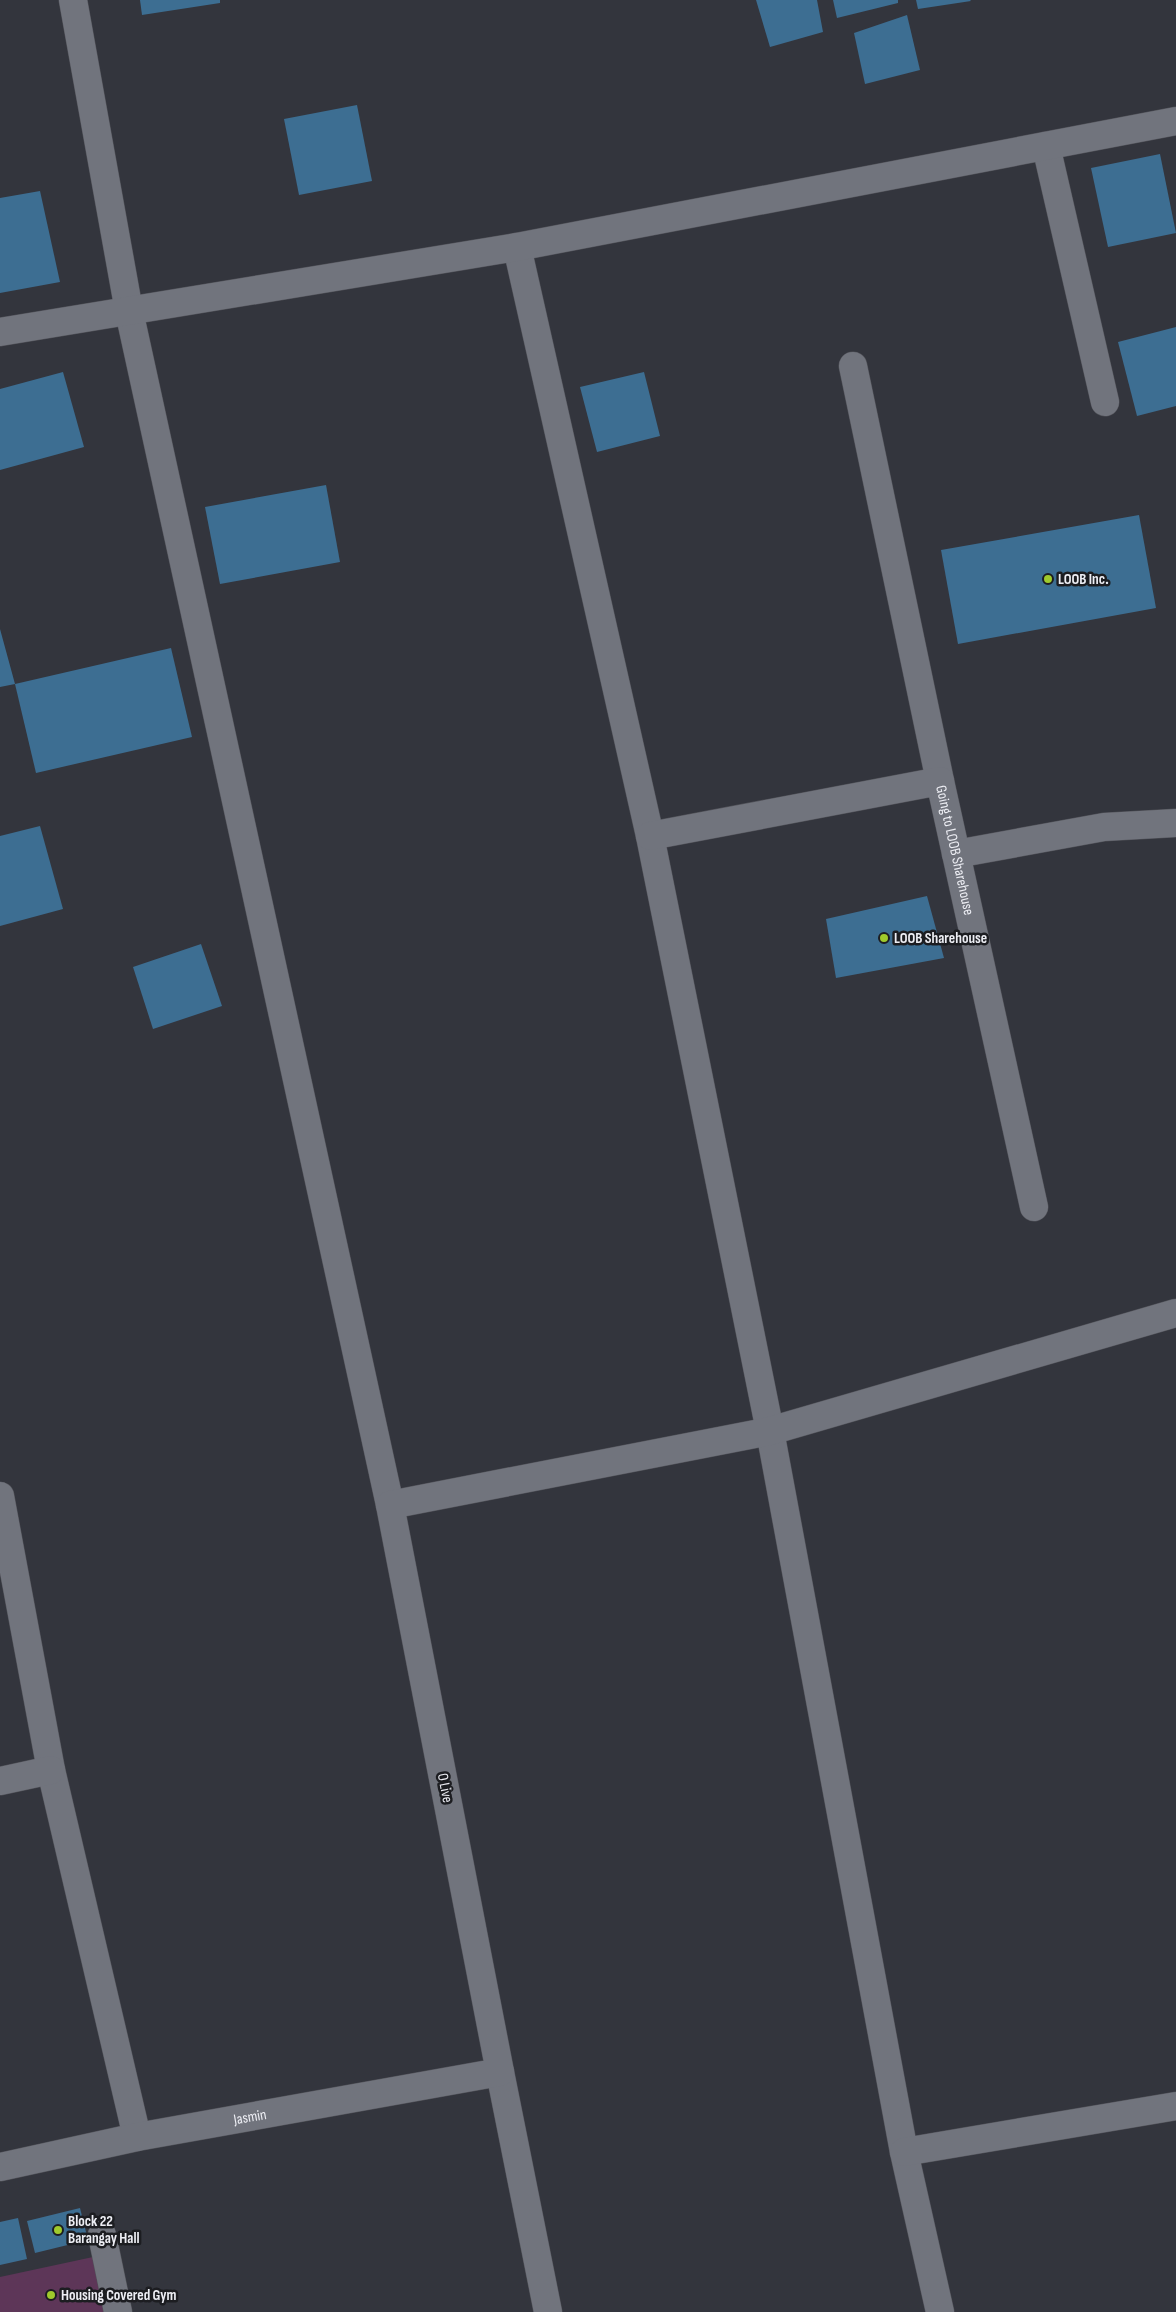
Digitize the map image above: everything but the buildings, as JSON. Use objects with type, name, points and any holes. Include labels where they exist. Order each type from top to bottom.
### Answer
[{"type":"street","name":"O Live","points":[[73,0],[129,311],[390,1505],[548,2312]]},
{"type":"street","points":[[0,332],[518,248],[1176,121]]},
{"type":"street","points":[[1046,146],[1105,402]]},
{"type":"street","points":[[518,248],[650,836],[770,1431],[904,2152],[940,2312]]},
{"type":"street","points":[[853,366],[940,781]]},
{"type":"street","name":"Going to LOOB Sharehouse","points":[[650,836],[940,781],[1034,1207]]},
{"type":"street","points":[[956,854],[1104,827],[1176,823]]},
{"type":"street","points":[[390,1505],[770,1431],[1176,1313]]},
{"type":"street","points":[[0,1496],[51,1770],[137,2137]]},
{"type":"street","points":[[0,1781],[51,1770]]},
{"type":"street","name":"Jasmin","points":[[0,2167],[137,2137],[500,2072]]},
{"type":"street","points":[[904,2152],[1176,2106]]},
{"type":"street","points":[[102,2235],[118,2312]]},
{"type":"shaded area","name":"Housing Covered Gym","points":[[93,2257],[106,2312],[0,2312],[0,2277]]},
{"type":"place","name":"LOOB Inc.","points":[[1048,579]]},
{"type":"place","name":"LOOB Sharehouse","points":[[884,938]]},
{"type":"place","name":"Block 22 Barangay Hall","points":[[58,2230]]},
{"type":"place","name":"Housing Covered Gym","points":[[51,2295]]}]
